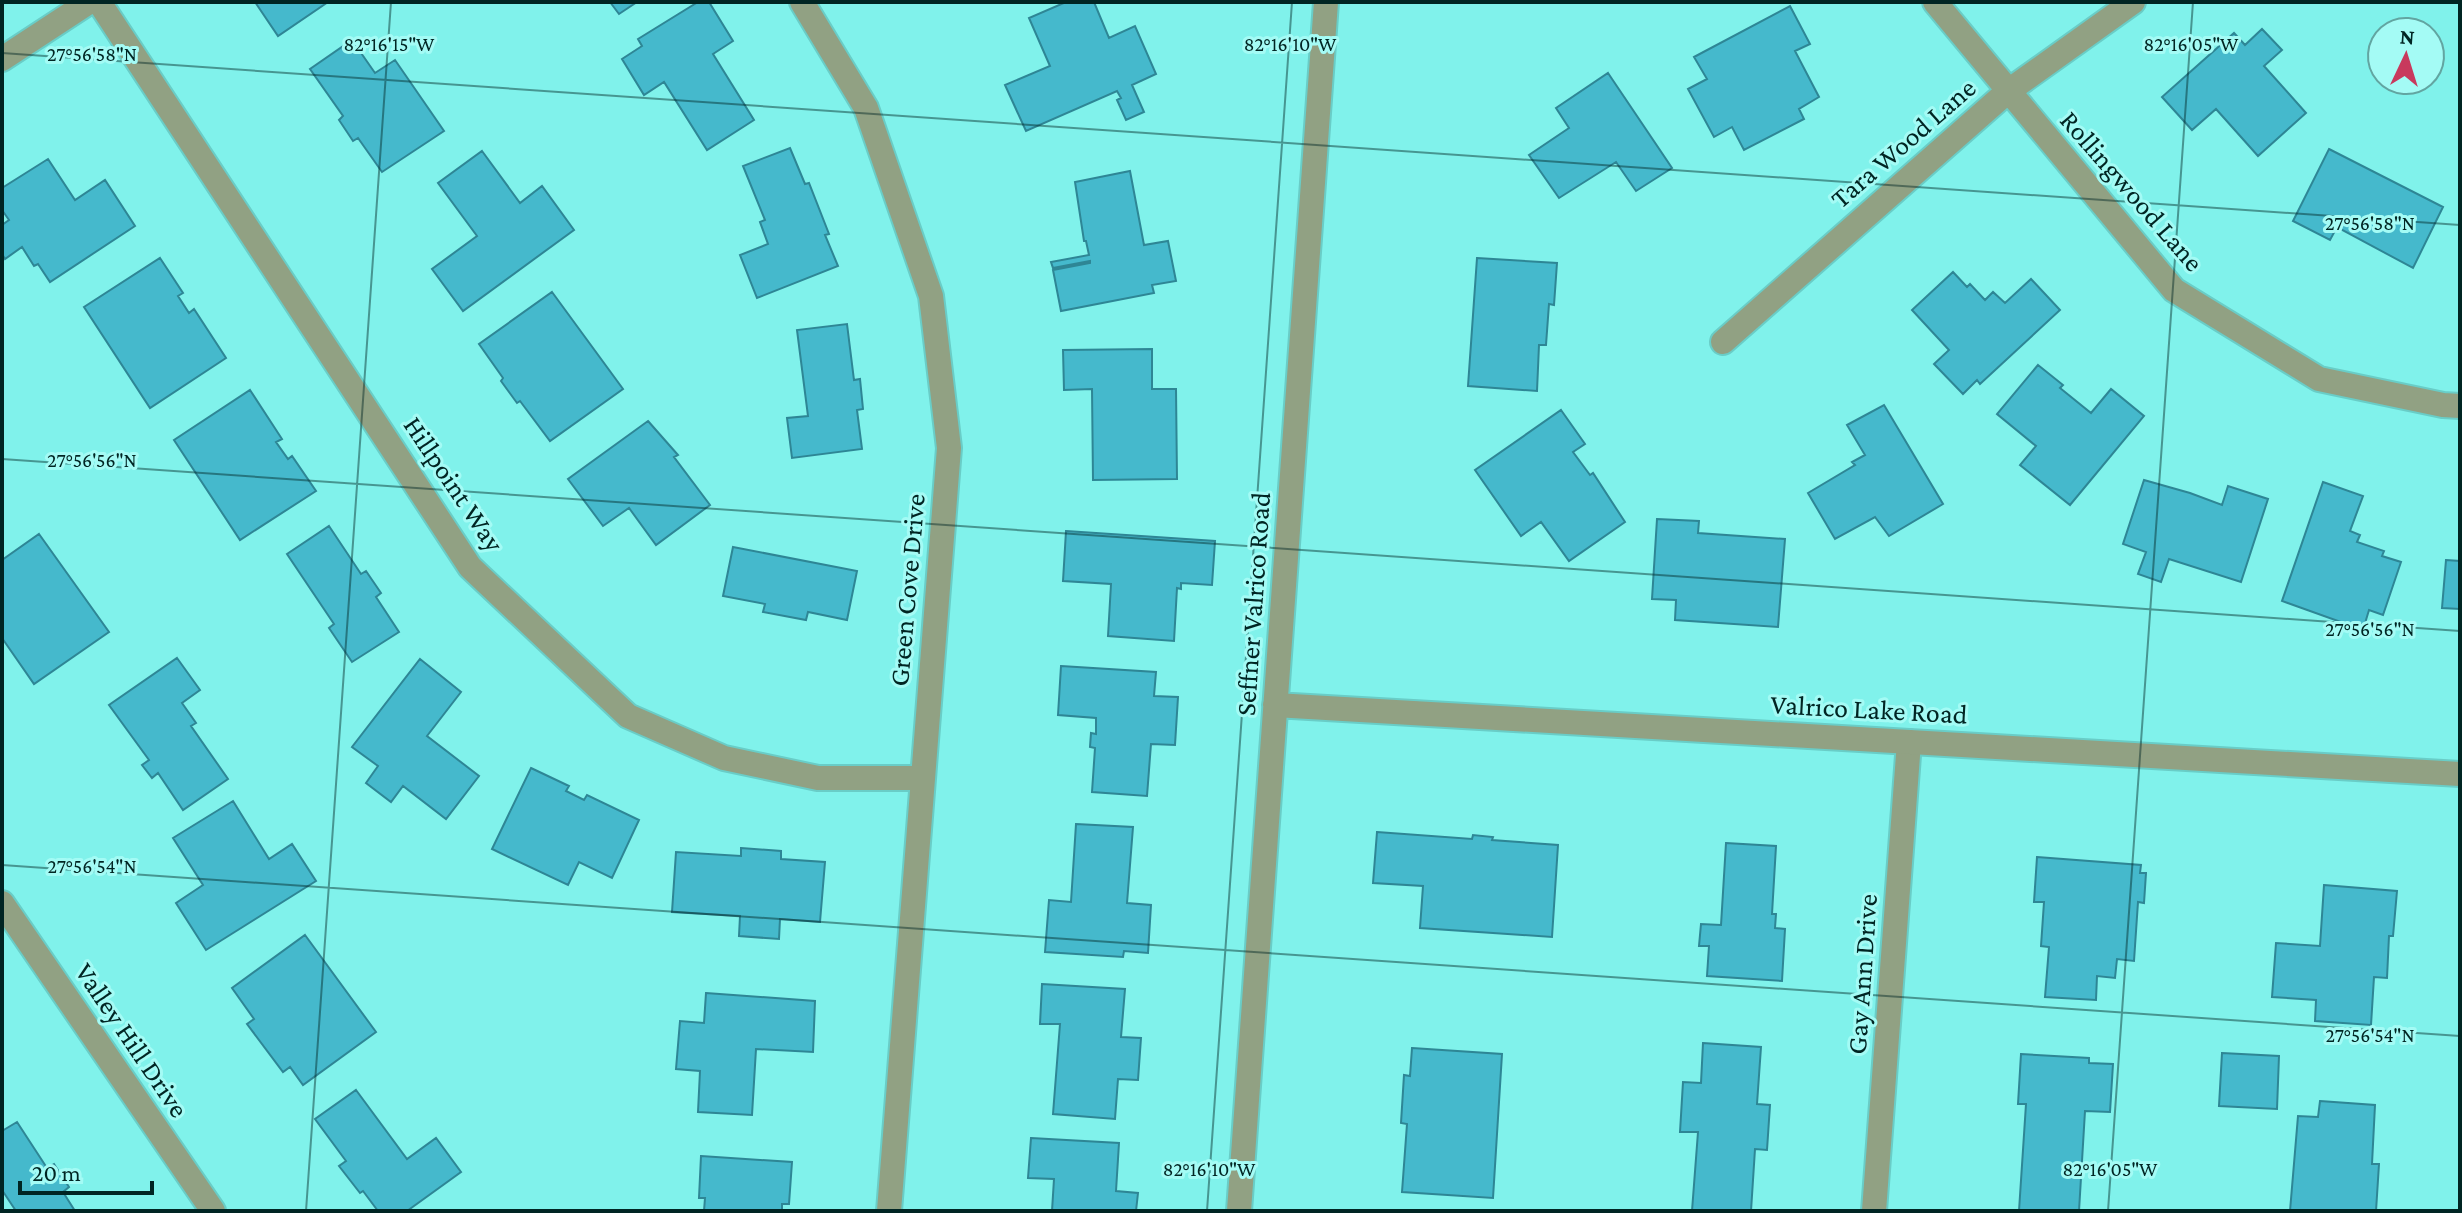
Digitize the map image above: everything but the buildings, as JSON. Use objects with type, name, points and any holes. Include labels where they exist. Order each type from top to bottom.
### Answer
[{"type":"street","points":[[2,59],[89,2]]},
{"type":"street","name":"Hillpoint Way","points":[[99,2],[470,567],[628,716],[724,758],[818,778],[923,778]]},
{"type":"street","name":"Green Cove Drive","points":[[802,2],[866,108],[931,296],[949,448],[889,1211]]},
{"type":"street","name":"Seffner Valrico Road","points":[[1239,1211],[1326,2]]},
{"type":"street","name":"Rollingwood Lane","points":[[1935,2],[2174,290],[2319,379],[2460,406]]},
{"type":"street","name":"Tara Wood Lane","points":[[1723,342],[2007,92],[2133,2]]},
{"type":"street","name":"Valrico Lake Road","points":[[1275,705],[2460,774]]},
{"type":"street","name":"Gay Ann Drive","points":[[1874,1211],[1909,742]]},
{"type":"street","name":"Valley Hill Drive","points":[[2,903],[213,1211]]}]
